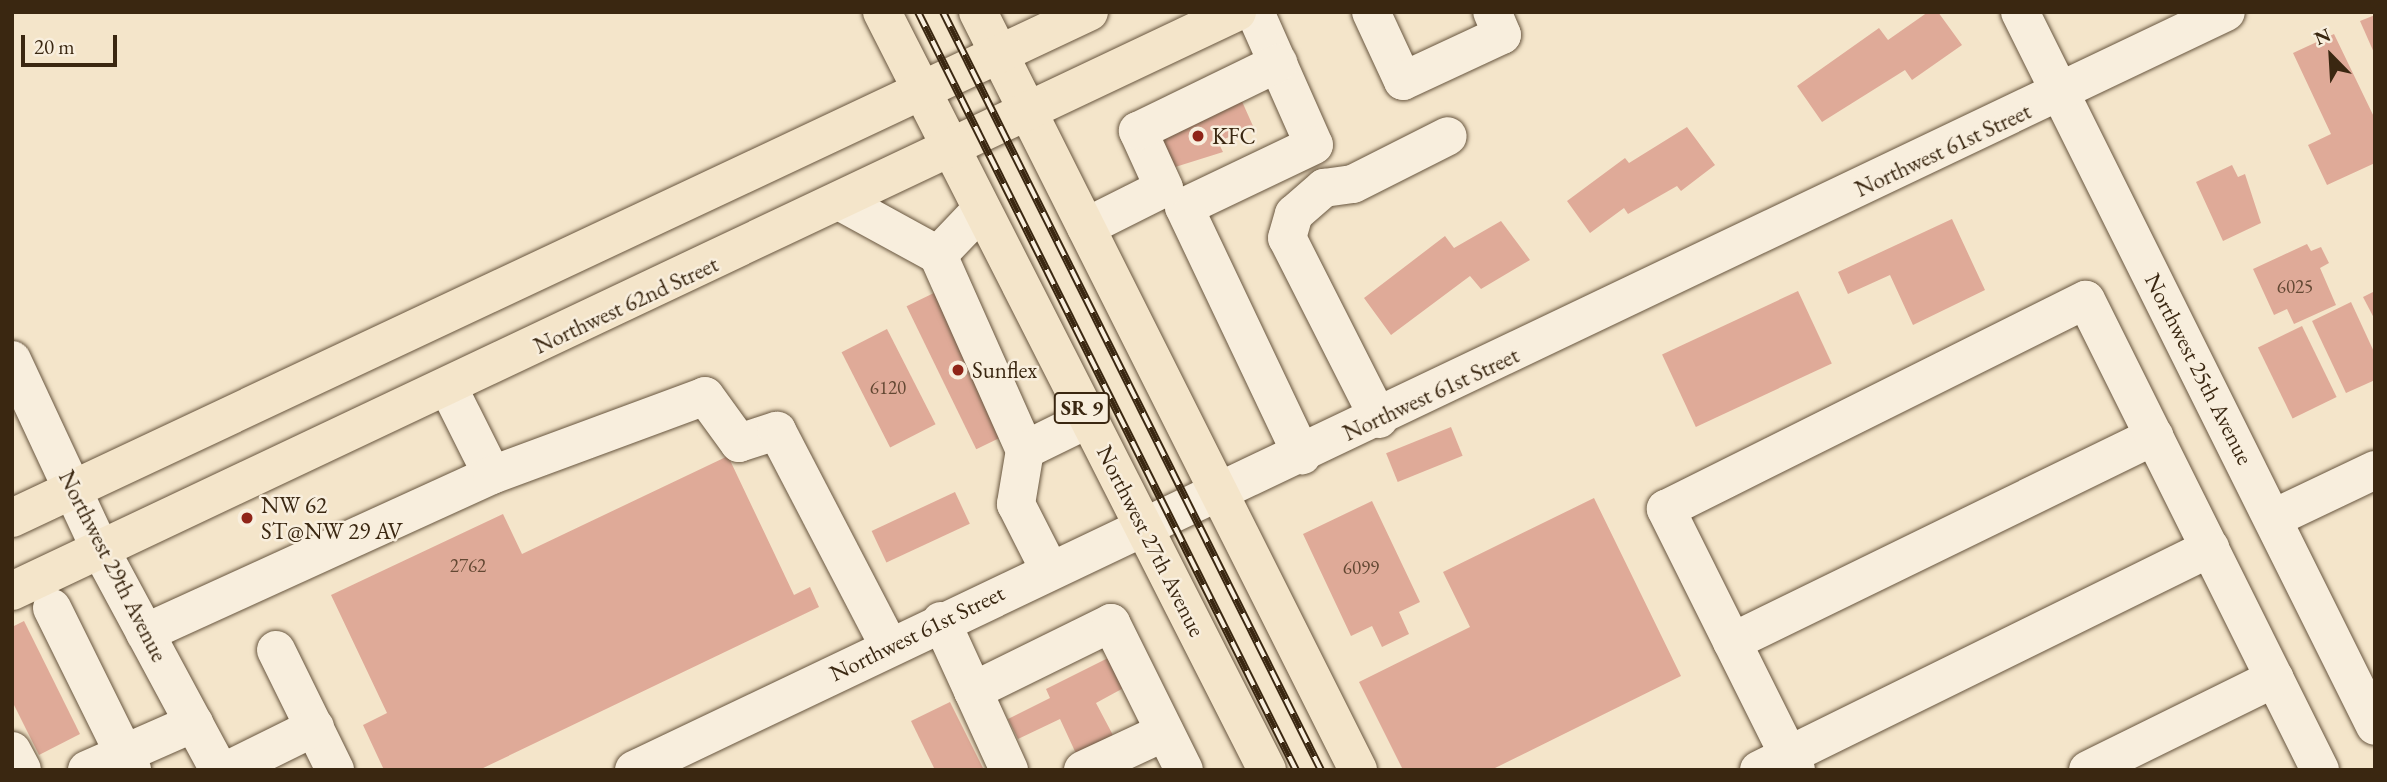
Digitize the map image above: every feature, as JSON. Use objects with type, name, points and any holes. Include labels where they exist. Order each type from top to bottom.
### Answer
[{"type":"main road","name":"Northwest 27th Avenue","points":[[883,12],[923,93],[949,154],[1142,523],[1267,770]]},
{"type":"main road","points":[[978,12],[1222,494],[1358,770]]},
{"type":"main road","points":[[12,518],[923,93],[1089,12]]},
{"type":"main road","name":"Northwest 62nd Street","points":[[12,591],[949,154],[1237,12]]},
{"type":"street","points":[[1086,227],[1174,198],[1314,145],[1255,12]]},
{"type":"street","points":[[1371,12],[1403,81],[1503,35],[1492,12]]},
{"type":"street","name":"Northwest 25th Avenue","points":[[2020,12],[2274,518],[2375,726]]},
{"type":"street","name":"Northwest 61st Street","points":[[634,770],[1142,523],[1222,494],[2226,12]]},
{"type":"street","points":[[1278,63],[1138,131],[1302,455]]},
{"type":"street","points":[[1379,419],[1287,238],[1294,214],[1324,188],[1353,184],[1448,136]]},
{"type":"street","points":[[843,203],[939,255],[1025,450],[1016,504],[1049,569]]},
{"type":"street","points":[[939,255],[980,211]]},
{"type":"street","points":[[2210,548],[1781,765],[1732,642],[1666,509],[2086,300],[2154,436],[2210,548],[2275,678],[2320,770]]},
{"type":"street","name":"Northwest 29th Avenue","points":[[12,360],[100,549],[219,770]]},
{"type":"street","points":[[448,387],[492,475]]},
{"type":"street","points":[[145,633],[492,475],[705,396],[739,443],[777,431],[889,646]]},
{"type":"street","points":[[1025,450],[1088,419]]},
{"type":"street","points":[[1732,642],[2154,436]]},
{"type":"street","points":[[2274,518],[2375,470]]},
{"type":"street","points":[[52,608],[128,762]]},
{"type":"street","points":[[941,621],[1009,770]]},
{"type":"street","points":[[973,691],[1111,623],[1184,770]]},
{"type":"street","points":[[276,650],[335,770]]},
{"type":"street","points":[[2088,770],[2275,678]]},
{"type":"street","points":[[87,770],[128,762],[194,723]]},
{"type":"street","points":[[228,770],[315,727]]},
{"type":"street","points":[[1083,770],[1165,732]]},
{"type":"street","points":[[12,751],[22,770]]},
{"type":"building","points":[[1928,12],[1938,12],[1962,45],[1912,80],[1905,70],[1822,122],[1797,86],[1879,28],[1888,40]]},
{"type":"building","points":[[2375,15],[2375,55],[2360,21]]},
{"type":"building","points":[[2334,34],[2375,119],[2375,163],[2327,185],[2308,145],[2331,134],[2293,53]]},
{"type":"building","points":[[1240,97],[1253,126],[1218,142],[1223,152],[1172,168],[1157,133]]},
{"type":"building","points":[[1687,127],[1715,165],[1681,191],[1677,186],[1628,214],[1624,208],[1590,233],[1567,201],[1625,158],[1629,163]]},
{"type":"building","points":[[2232,165],[2238,177],[2245,174],[2261,223],[2223,241],[2196,182]]},
{"type":"building","points":[[1952,219],[1985,290],[1913,325],[1890,275],[1848,294],[1838,272]]},
{"type":"building","points":[[1501,221],[1530,260],[1481,289],[1470,276],[1391,335],[1364,298],[1445,236],[1454,248]]},
{"type":"building","points":[[2307,244],[2311,251],[2321,247],[2329,263],[2320,268],[2336,305],[2294,324],[2287,309],[2274,315],[2253,269]]},
{"type":"building","name":"Sunflex","points":[[938,291],[1008,434],[976,449],[907,306]]},
{"type":"building","points":[[1798,291],[1832,364],[1696,427],[1662,354]]},
{"type":"building","points":[[2375,291],[2375,320],[2363,297]]},
{"type":"building","points":[[2351,302],[2375,354],[2375,380],[2346,393],[2312,321]]},
{"type":"building","points":[[2302,326],[2337,397],[2293,418],[2258,347]]},
{"type":"building","points":[[887,329],[936,424],[890,447],[842,352]]},
{"type":"building","points":[[1451,427],[1463,456],[1398,482],[1386,453]]},
{"type":"building","points":[[728,456],[794,595],[810,587],[819,607],[479,770],[384,770],[363,725],[387,713],[331,595],[503,514],[522,554]]},
{"type":"building","points":[[955,492],[970,524],[886,563],[872,531]]},
{"type":"building","points":[[1594,498],[1681,676],[1491,770],[1403,770],[1359,682],[1470,627],[1443,572]]},
{"type":"building","points":[[1372,501],[1420,602],[1399,612],[1409,634],[1382,647],[1372,626],[1351,636],[1303,534]]},
{"type":"building","points":[[24,621],[80,734],[39,755],[12,701],[12,627]]},
{"type":"building","points":[[1114,655],[1129,685],[1096,703],[1115,739],[1079,760],[1060,719],[1018,739],[1008,719],[1050,698],[1046,689]]},
{"type":"building","points":[[950,702],[984,770],[935,770],[911,721]]},
{"type":"railway","points":[[918,12],[1296,770]]},
{"type":"railway","points":[[943,12],[1321,770]]},
{"type":"place","name":"KFC","points":[[1198,136]]},
{"type":"place","name":"Sunflex","points":[[958,370]]},
{"type":"place","name":"NW 62 ST@NW 29 AV","points":[[247,518]]}]
